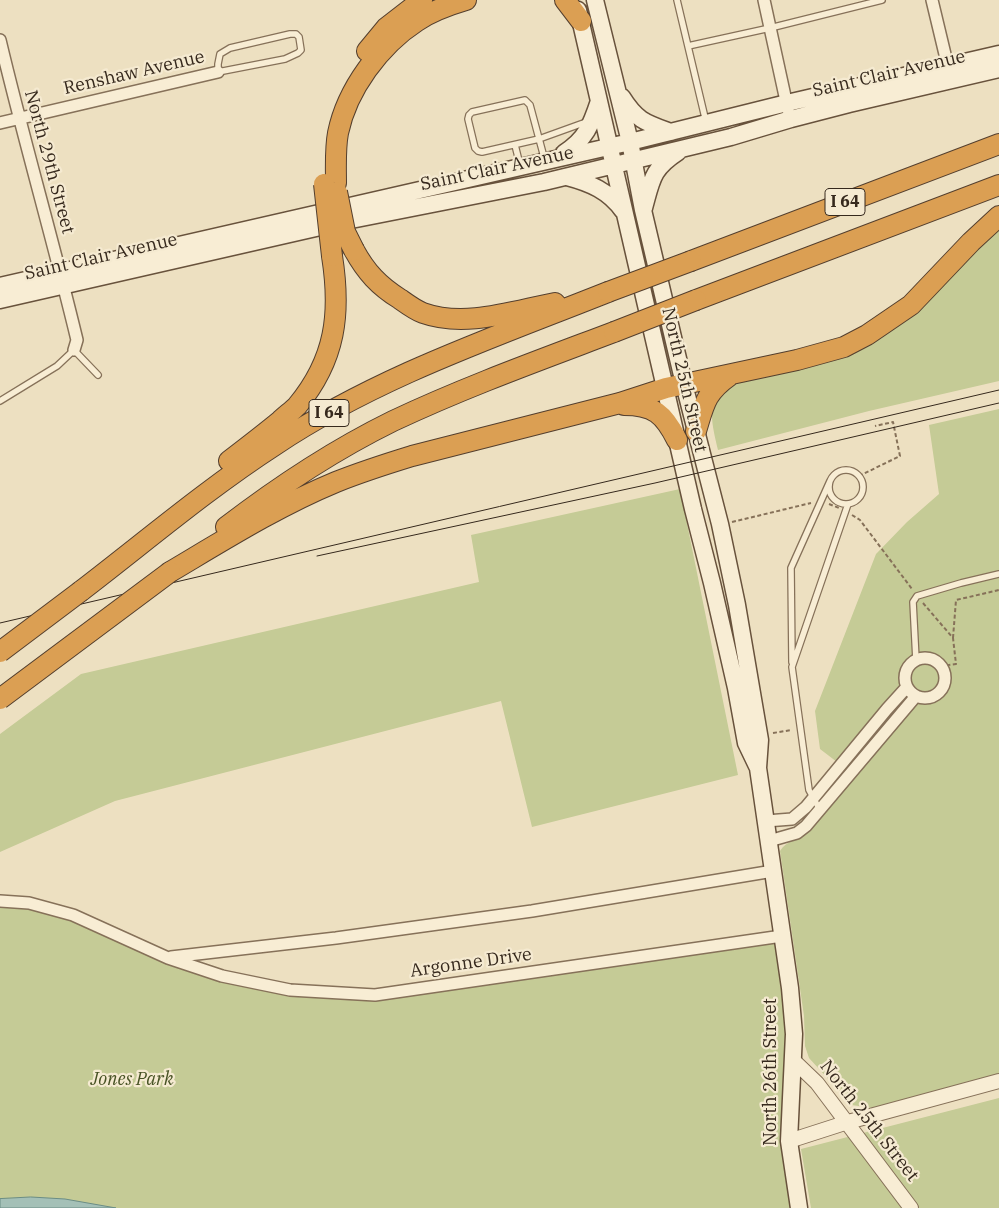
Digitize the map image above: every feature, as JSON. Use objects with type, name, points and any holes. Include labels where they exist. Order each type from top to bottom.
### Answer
[{"type":"highway","points":[[422,0],[386,28],[369,47],[353,71],[337,102],[326,134],[323,158],[338,203],[345,232],[371,277],[383,288],[422,312],[443,318],[487,317],[608,292]]},
{"type":"highway","points":[[165,524],[186,493],[256,441],[296,406],[318,376],[328,356],[336,310],[330,183],[338,133],[346,110],[366,72],[379,55],[416,22],[433,12],[466,0]]},
{"type":"highway","points":[[565,0],[580,21]]},
{"type":"highway","name":"I 64","points":[[0,652],[82,591],[165,524],[275,445],[349,402],[445,357],[608,292],[999,144]]},
{"type":"highway","name":"I 64","points":[[0,699],[277,489],[357,440],[391,422],[467,388],[999,185]]},
{"type":"highway","points":[[170,572],[262,519],[344,479],[412,456],[612,405],[675,386],[822,354],[844,346],[867,335],[911,305],[971,242],[999,216]]},
{"type":"highway","points":[[696,431],[708,396],[719,384],[733,374]]},
{"type":"highway","points":[[612,405],[641,406],[652,409],[661,416],[677,440]]},
{"type":"main road","name":"North 25th Street","points":[[576,0],[626,214],[675,386],[696,431],[720,524],[736,600],[760,740],[758,768],[770,841],[782,936]]},
{"type":"main road","name":"North 25th Street","points":[[595,0],[630,142],[643,210],[675,386],[677,440],[736,688],[746,743],[758,768]]},
{"type":"main road","name":"Saint Clair Avenue","points":[[0,300],[62,278],[520,167],[706,124],[789,111],[950,73],[999,54]]},
{"type":"main road","name":"Saint Clair Avenue","points":[[950,73],[999,69]]},
{"type":"main road","points":[[617,91],[630,110],[639,118],[671,132]]},
{"type":"main road","points":[[550,160],[582,140],[599,101]]},
{"type":"main road","name":"Saint Clair Avenue","points":[[0,286],[62,278],[564,177],[731,137],[789,111]]},
{"type":"main road","points":[[643,210],[653,176],[658,168],[684,148]]},
{"type":"main road","points":[[564,177],[584,181],[600,189],[611,196],[626,214]]},
{"type":"main road","name":"North 26th Street","points":[[782,936],[794,1034],[789,1141],[799,1208]]},
{"type":"street","points":[[764,0],[789,111]]},
{"type":"street","points":[[932,0],[950,73]]},
{"type":"street","name":"North 29th Street","points":[[0,40],[18,118],[78,340],[74,350]]},
{"type":"street","name":"Renshaw Avenue","points":[[0,122],[218,72]]},
{"type":"street","points":[[929,658],[942,666],[944,682],[942,689],[936,694],[928,698],[916,696],[906,688],[905,675],[908,667],[916,660],[929,658]]},
{"type":"street","points":[[766,821],[792,818],[806,807],[886,709],[906,688]]},
{"type":"street","points":[[770,841],[798,833],[806,826],[916,696]]},
{"type":"street","points":[[168,958],[336,938],[532,911],[773,871]]},
{"type":"street","name":"Argonne Drive","points":[[0,901],[29,903],[74,915],[168,958],[222,976],[290,990],[375,995],[782,936]]},
{"type":"street","name":"North 25th Street","points":[[793,1060],[817,1083],[911,1208]]},
{"type":"street","points":[[789,1141],[848,1122],[999,1081]]},
{"type":"lane","points":[[678,0],[706,124]]},
{"type":"lane","points":[[688,46],[882,0]]},
{"type":"lane","points":[[290,34],[296,34],[299,37],[301,50],[294,56],[218,72],[220,54],[230,48],[290,34]]},
{"type":"lane","points":[[550,160],[539,140],[530,105],[525,100],[469,114],[468,119],[475,148],[478,151],[539,140],[592,120]]},
{"type":"lane","points":[[515,145],[520,167]]},
{"type":"lane","points":[[0,401],[57,366],[74,350],[98,375]]},
{"type":"lane","points":[[820,810],[809,790],[792,667],[791,568],[830,481],[837,473],[842,470],[854,472],[859,476],[862,483],[862,492],[854,501],[848,504],[842,503],[831,496],[829,490],[830,481]]},
{"type":"lane","points":[[792,667],[848,504]]},
{"type":"lane","points":[[916,660],[913,602],[917,596],[999,574]]},
{"type":"path","points":[[859,476],[900,456],[892,422],[875,426]]},
{"type":"path","points":[[720,524],[821,501],[845,511],[860,520],[912,589]]},
{"type":"path","points":[[942,666],[956,664],[953,638],[956,600],[999,590]]},
{"type":"path","points":[[920,599],[953,638]]},
{"type":"path","points":[[766,734],[792,730]]},
{"type":"green space","points":[[999,226],[999,381],[869,411],[718,450],[712,413],[717,391],[751,376],[759,378],[817,364]]},
{"type":"green space","points":[[999,409],[999,1074],[872,1108],[852,1105],[809,1058],[805,1046],[804,1016],[780,851],[789,842],[808,832],[854,775],[820,749],[815,711],[876,554],[907,522],[939,494],[929,425]]},
{"type":"green space","points":[[680,489],[738,775],[532,827],[501,701],[115,801],[0,852],[0,734],[81,674],[479,582],[471,535]]},
{"type":"green space","name":"Jones Park","points":[[0,901],[29,903],[222,976],[375,995],[782,936],[799,1208],[0,1208]]},
{"type":"green space","points":[[999,1098],[999,1208],[811,1208],[801,1149]]},
{"type":"water","points":[[31,1197],[65,1199],[116,1208],[0,1208],[0,1199]]},
{"type":"tram line","points":[[0,623],[999,390]]},
{"type":"tram line","points":[[317,556],[655,483],[999,403]]}]
